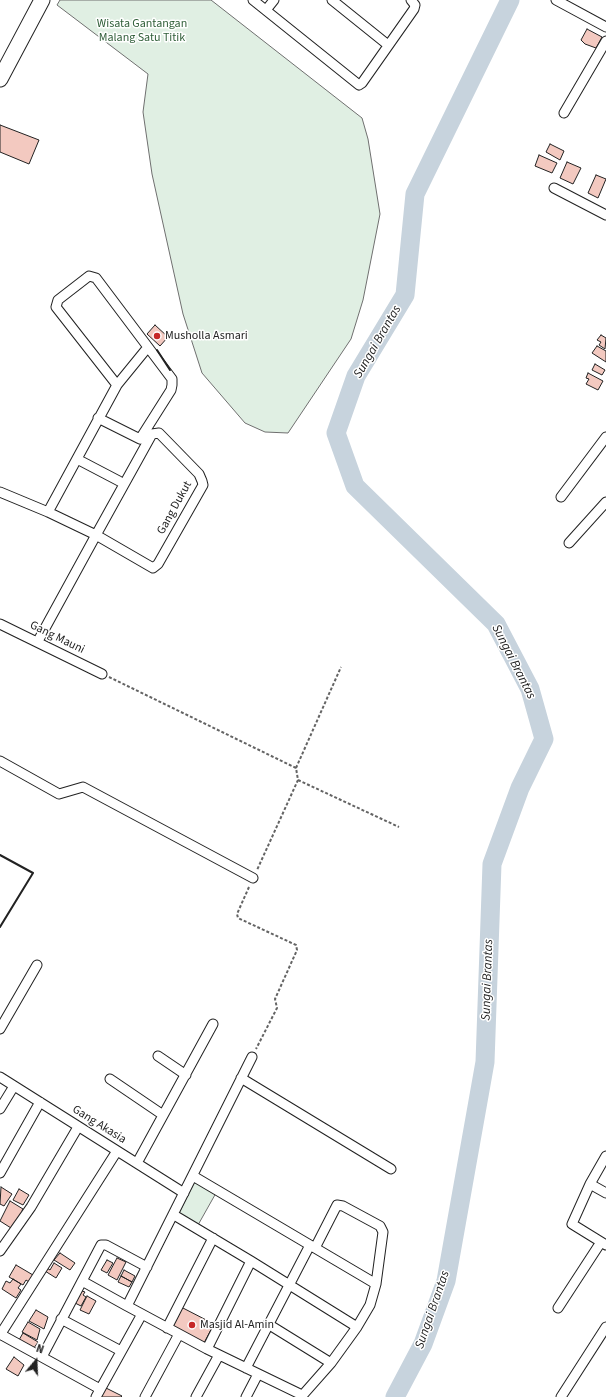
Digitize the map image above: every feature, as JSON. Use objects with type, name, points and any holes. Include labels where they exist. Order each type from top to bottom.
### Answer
[{"type":"main road","points":[[0,79],[42,0]]},
{"type":"street","points":[[253,0],[359,85],[362,83],[414,9],[415,5],[411,0]]},
{"type":"street","points":[[266,10],[274,0]]},
{"type":"street","points":[[332,0],[388,45]]},
{"type":"street","points":[[556,0],[606,27]]},
{"type":"street","points":[[564,114],[606,41]]},
{"type":"street","points":[[554,188],[606,215]]},
{"type":"street","points":[[98,418],[137,439],[142,437],[171,390],[172,379],[96,278],[89,276],[58,300],[56,307],[117,385]]},
{"type":"street","points":[[48,512],[117,385],[148,347]]},
{"type":"street","name":"Gang Dukut","points":[[159,433],[199,474],[203,485],[158,564],[155,567],[149,566],[96,535],[152,434],[159,433]]},
{"type":"street","points":[[561,497],[606,436]]},
{"type":"street","points":[[77,459],[119,481]]},
{"type":"street","points":[[0,492],[48,512],[96,535],[38,641]]},
{"type":"street","points":[[569,543],[606,502]]},
{"type":"street","name":"Gang Mauni","points":[[0,624],[38,641],[102,674]]},
{"type":"street","points":[[0,762],[59,794],[83,787],[254,878]]},
{"type":"street","points":[[0,1029],[37,965]]},
{"type":"street","points":[[137,1163],[213,1024]]},
{"type":"street","points":[[158,1056],[186,1075]]},
{"type":"street","points":[[127,1306],[252,1057]]},
{"type":"street","name":"Gang Akasia","points":[[0,1077],[184,1193]]},
{"type":"street","points":[[241,1078],[392,1169]]},
{"type":"street","points":[[110,1080],[164,1115]]},
{"type":"street","points":[[0,1109],[14,1086]]},
{"type":"street","points":[[0,1173],[40,1102]]},
{"type":"street","points":[[0,1251],[31,1207],[78,1126]]},
{"type":"street","points":[[118,1151],[0,1334],[42,1357],[98,1393],[142,1314]]},
{"type":"street","points":[[558,1308],[603,1243],[574,1227],[572,1224],[590,1184],[606,1156]]},
{"type":"street","points":[[193,1176],[376,1284]]},
{"type":"street","points":[[590,1184],[606,1193]]},
{"type":"street","points":[[82,1281],[167,1328],[301,1396],[331,1363],[357,1327],[370,1305],[376,1284],[382,1232],[380,1226],[343,1206],[337,1205],[288,1284],[246,1368]]},
{"type":"street","points":[[174,1215],[252,1261],[357,1327]]},
{"type":"street","points":[[167,1328],[213,1238]]},
{"type":"street","points":[[42,1357],[99,1248],[103,1244],[147,1267]]},
{"type":"street","points":[[207,1349],[252,1261]]},
{"type":"street","points":[[61,1320],[121,1351]]},
{"type":"street","points":[[268,1324],[331,1363]]},
{"type":"street","points":[[561,1397],[606,1327]]},
{"type":"street","points":[[145,1397],[179,1334]]},
{"type":"street","points":[[196,1397],[219,1355]]},
{"type":"street","points":[[246,1397],[258,1374]]},
{"type":"path","points":[[252,1057],[277,1008],[274,999],[297,950],[296,945],[238,918],[237,914],[298,780],[296,768],[341,667]]},
{"type":"path","points":[[102,674],[296,768]]},
{"type":"path","points":[[298,780],[399,827]]},
{"type":"green space","name":"Wisata Gantangan Malang Satu Titik","points":[[60,0],[211,0],[362,118],[368,139],[380,214],[363,300],[351,339],[288,433],[265,432],[245,423],[202,373],[183,314],[152,174],[143,112],[148,74],[57,5]]},
{"type":"green space","points":[[195,1181],[216,1193],[198,1225],[179,1213]]},
{"type":"building","points":[[587,29],[602,37],[596,48],[585,44],[581,40]]},
{"type":"building","points":[[0,125],[39,140],[29,164],[0,152]]},
{"type":"building","points":[[550,144],[564,151],[560,160],[546,152]]},
{"type":"building","points":[[539,155],[557,163],[552,173],[535,166]]},
{"type":"building","points":[[567,162],[581,168],[573,184],[560,178]]},
{"type":"building","points":[[596,175],[606,179],[598,198],[588,193]]},
{"type":"building","name":"Musholla Asmari","points":[[155,325],[168,337],[160,346],[147,334]]},
{"type":"building","points":[[601,335],[606,338],[605,349],[599,345],[601,342],[597,340]]},
{"type":"building","points":[[597,346],[606,351],[606,362],[592,353]]},
{"type":"building","points":[[595,364],[605,370],[602,375],[592,370]]},
{"type":"building","points":[[588,373],[603,381],[598,390],[586,384],[589,379],[586,378]]},
{"type":"building","points":[[1,1187],[12,1194],[4,1206],[0,1204]]},
{"type":"building","points":[[19,1189],[29,1195],[23,1205],[13,1200]]},
{"type":"building","points":[[10,1201],[23,1209],[23,1212],[11,1228],[0,1221]]},
{"type":"building","points":[[60,1253],[75,1263],[70,1270],[54,1260]]},
{"type":"building","points":[[117,1258],[126,1262],[117,1280],[108,1275]]},
{"type":"building","points":[[107,1260],[113,1263],[107,1273],[101,1270]]},
{"type":"building","points":[[54,1263],[62,1268],[56,1278],[45,1271],[47,1268],[50,1270]]},
{"type":"building","points":[[16,1265],[33,1275],[29,1282],[26,1280],[23,1285],[9,1277]]},
{"type":"building","points":[[124,1270],[135,1276],[132,1282],[121,1276]]},
{"type":"building","points":[[121,1276],[132,1282],[129,1287],[118,1282]]},
{"type":"building","points":[[13,1279],[21,1284],[18,1288],[21,1290],[16,1298],[2,1289],[6,1281],[10,1283]]},
{"type":"building","points":[[79,1290],[85,1292],[83,1295],[86,1297],[81,1306],[73,1302]]},
{"type":"building","points":[[87,1296],[96,1301],[89,1314],[80,1310]]},
{"type":"building","name":"Masjid Al-Amin","points":[[181,1307],[214,1324],[204,1343],[171,1326]]},
{"type":"building","points":[[36,1310],[48,1317],[44,1329],[29,1321]]},
{"type":"building","points":[[28,1322],[40,1329],[37,1340],[22,1332]]},
{"type":"building","points":[[23,1333],[38,1342],[32,1351],[19,1340]]},
{"type":"building","points":[[14,1357],[24,1365],[18,1376],[6,1369]]},
{"type":"building","points":[[106,1388],[122,1396],[101,1397]]},
{"type":"waterway","name":"Sungai Brantas","points":[[395,1397],[423,1344],[446,1281],[485,1062],[492,864],[520,788],[544,739],[530,689],[496,624],[355,486],[336,433],[356,376],[405,295],[415,194],[510,0]]},
{"type":"wall","points":[[157,350],[170,370]]},
{"type":"wall","points":[[0,855],[33,873],[0,927]]},
{"type":"place","name":"Musholla Asmari","points":[[157,336]]},
{"type":"place","name":"Masjid Al-Amin","points":[[192,1325]]}]
